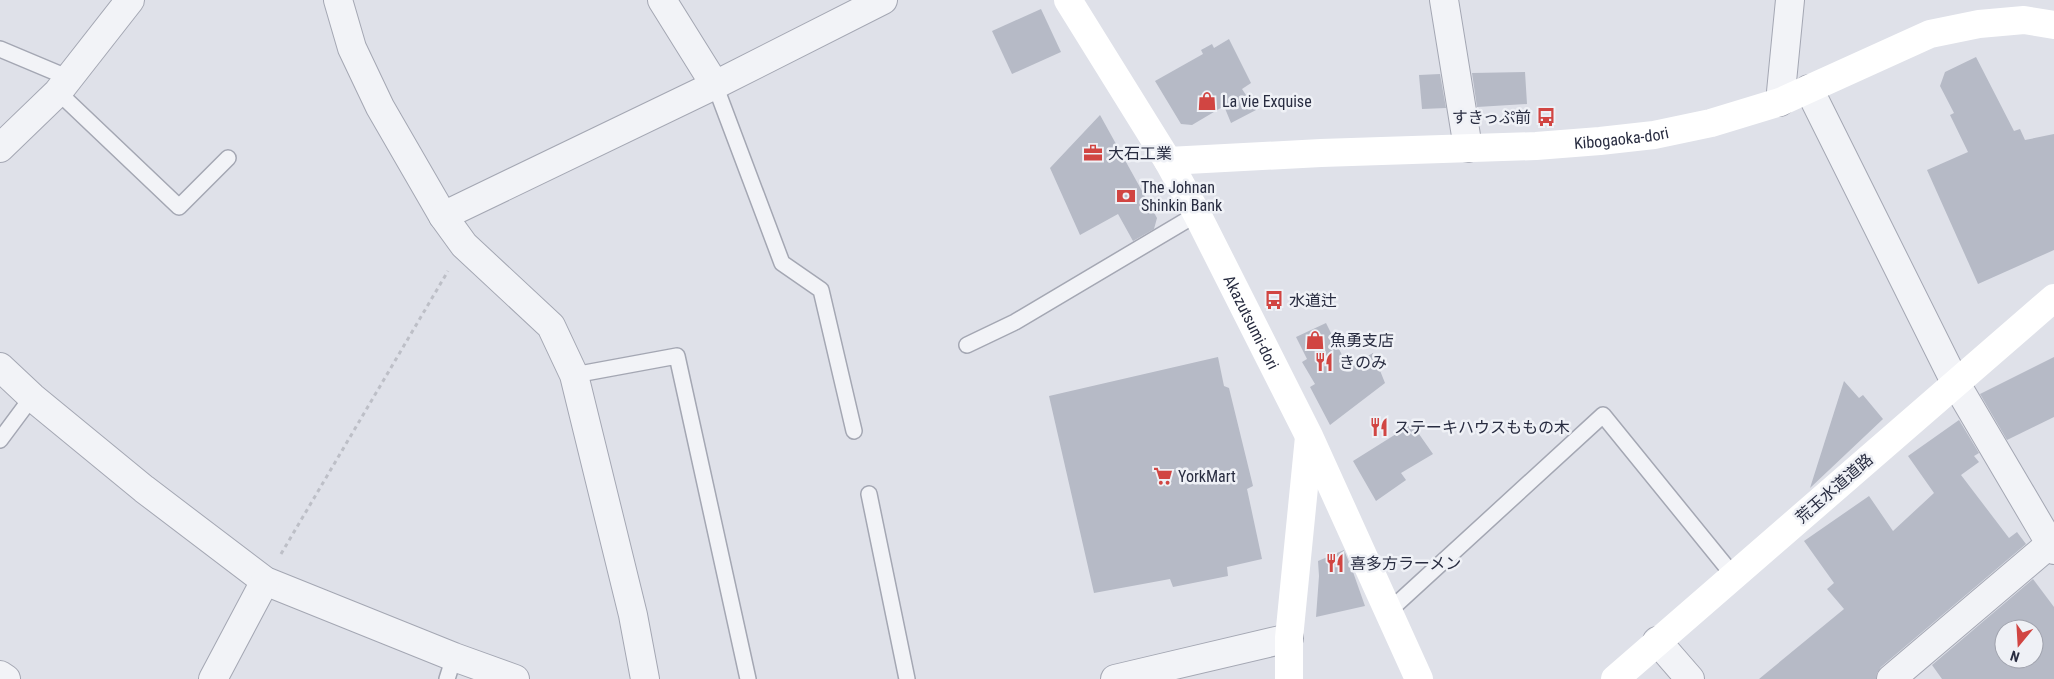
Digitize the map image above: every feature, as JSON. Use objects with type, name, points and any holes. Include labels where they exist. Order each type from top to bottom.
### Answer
[{"type":"main road","name":"Akazutsumi-dori","points":[[1070,1],[1168,161],[1198,214],[1309,436],[1419,679]]},
{"type":"main road","name":"Kibogaoka-dori","points":[[1168,161],[1321,153],[1536,146],[1600,141],[1654,134],[1711,123],[1780,102],[1930,34],[1979,24],[2024,20],[2054,24]]},
{"type":"main road","name":"荒玉水道道路","points":[[1615,679],[2054,298]]},
{"type":"main road","points":[[1289,679],[1289,638],[1309,436]]},
{"type":"street","points":[[0,148],[64,85],[130,0]]},
{"type":"street","points":[[338,0],[352,48],[380,107],[443,216],[464,245],[551,326],[574,375],[633,615],[645,679]]},
{"type":"street","points":[[662,0],[715,85]]},
{"type":"street","points":[[443,216],[715,85],[883,0]]},
{"type":"street","points":[[1444,0],[1468,148]]},
{"type":"street","points":[[1780,102],[1790,0]]},
{"type":"street","points":[[1809,89],[1955,382],[2052,547],[1891,679]]},
{"type":"street","points":[[0,367],[32,397],[144,489],[265,582],[451,668],[514,679]]},
{"type":"street","points":[[213,679],[265,582]]},
{"type":"street","points":[[1115,679],[1289,638]]},
{"type":"street","points":[[1658,641],[1690,679]]},
{"type":"street","points":[[0,675],[6,679]]},
{"type":"lane","points":[[0,49],[64,85],[179,207],[228,158]]},
{"type":"lane","points":[[715,85],[782,263],[821,290],[854,431]]},
{"type":"lane","points":[[967,345],[1015,322],[1198,214]]},
{"type":"lane","points":[[574,375],[677,356],[748,679]]},
{"type":"lane","points":[[0,440],[32,397]]},
{"type":"lane","points":[[1389,610],[1603,415],[1733,575]]},
{"type":"lane","points":[[869,494],[908,679]]},
{"type":"path","points":[[265,582],[464,245]]},
{"type":"building","points":[[1041,9],[1061,52],[1012,74],[992,31]]},
{"type":"building","points":[[1229,39],[1251,83],[1242,89],[1256,110],[1231,123],[1224,106],[1192,125],[1181,124],[1155,81],[1203,54],[1201,50],[1212,44],[1214,48]]},
{"type":"building","points":[[1976,57],[2014,131],[2020,129],[2025,140],[2054,134],[2054,250],[1978,284],[1927,170],[1968,152],[1950,115],[1954,113],[1940,86],[1945,72]]},
{"type":"building","points":[[1525,72],[1527,104],[1477,107],[1472,73]]},
{"type":"building","points":[[1440,74],[1446,108],[1422,109],[1419,75]]},
{"type":"building","points":[[1100,115],[1157,218],[1154,229],[1133,241],[1118,214],[1080,235],[1050,168]]},
{"type":"building","points":[[1326,323],[1348,367],[1373,353],[1385,383],[1330,425],[1310,387],[1315,384],[1302,362],[1307,359],[1296,337]]},
{"type":"building","points":[[1218,357],[1224,386],[1229,388],[1253,486],[1247,489],[1262,559],[1227,567],[1228,576],[1173,587],[1170,579],[1094,593],[1049,396]]},
{"type":"building","points":[[2054,357],[2054,417],[2007,440],[1980,394]]},
{"type":"building","points":[[1844,381],[1859,398],[1863,395],[1883,419],[1810,488]]},
{"type":"building","points":[[1959,420],[1979,453],[1974,456],[1979,462],[1961,475],[2009,538],[2017,532],[2026,544],[1881,667],[1876,679],[1759,679],[1844,609],[1827,589],[1834,583],[1804,541],[1869,496],[1893,531],[1934,493],[1908,456]]},
{"type":"building","points":[[1412,424],[1433,454],[1401,473],[1406,480],[1376,501],[1353,461]]},
{"type":"building","points":[[1344,550],[1365,606],[1316,617],[1319,576],[1318,561]]},
{"type":"building","points":[[2033,579],[2054,607],[2054,679],[1942,679],[1932,665]]},
{"type":"place","name":"La vie Exquise","points":[[1207,101]]},
{"type":"place","name":"すきっぷ前","points":[[1546,117]]},
{"type":"place","name":"大石工業","points":[[1093,153]]},
{"type":"place","name":"The Johnan Shinkin Bank","points":[[1126,196]]},
{"type":"place","name":"水道辻","points":[[1274,300]]},
{"type":"place","name":"魚勇支店","points":[[1315,340]]},
{"type":"place","name":"きのみ","points":[[1324,362]]},
{"type":"place","name":"ステーキハウスももの木","points":[[1379,427]]},
{"type":"place","name":"YorkMart","points":[[1163,476]]},
{"type":"place","name":"喜多方ラーメン","points":[[1335,563]]}]
